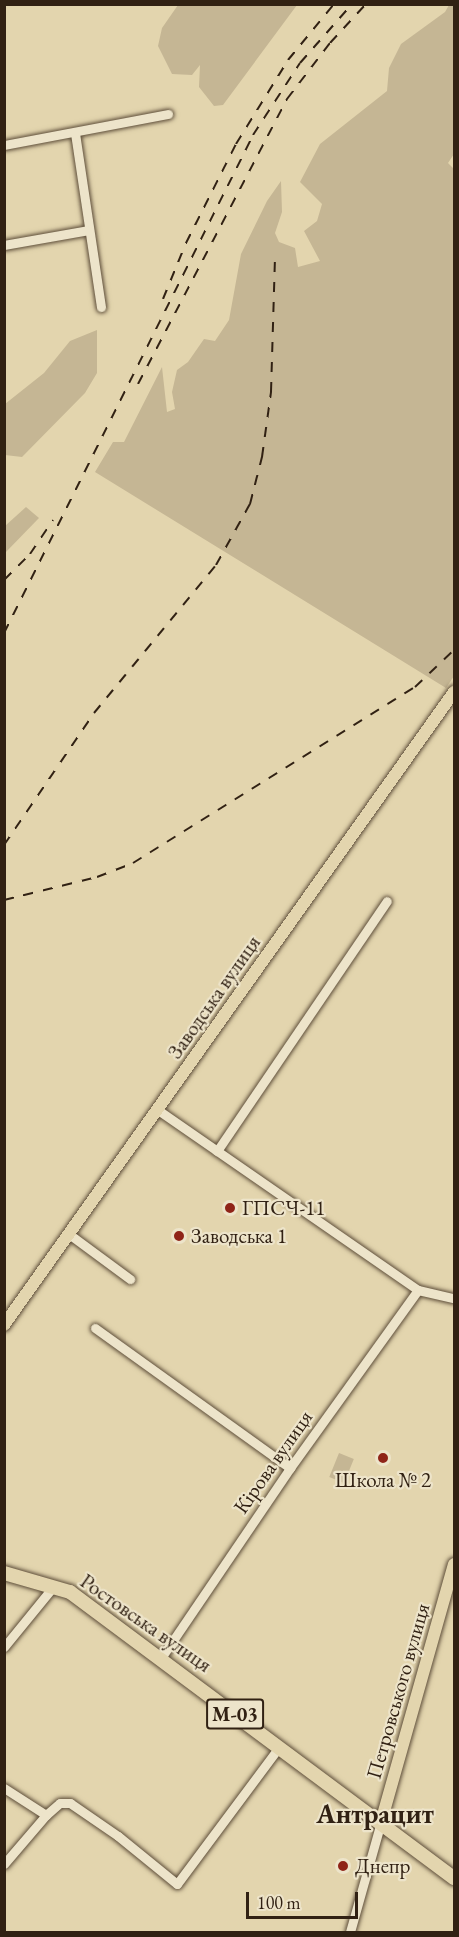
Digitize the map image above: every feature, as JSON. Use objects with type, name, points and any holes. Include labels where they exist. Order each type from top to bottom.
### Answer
[{"type":"highway","name":"Ростовська вулиця","points":[[4,1573],[70,1592],[454,1878]]},
{"type":"main road","name":"Заводська вулиця","points":[[4,1325],[454,692]]},
{"type":"main road","name":"Петровського вулиця","points":[[381,1822],[454,1564]]},
{"type":"street","points":[[4,145],[75,134],[168,114]]},
{"type":"street","points":[[75,134],[101,307]]},
{"type":"street","points":[[4,245],[89,230]]},
{"type":"street","points":[[217,1151],[387,901]]},
{"type":"street","points":[[158,1110],[418,1290],[454,1298]]},
{"type":"street","points":[[69,1234],[130,1279]]},
{"type":"street","name":"Кірова вулиця","points":[[161,1658],[290,1468],[418,1290]]},
{"type":"street","points":[[95,1328],[290,1468]]},
{"type":"street","points":[[4,1647],[52,1587]]},
{"type":"street","points":[[4,1864],[46,1815],[60,1803],[70,1803],[118,1836],[177,1884],[279,1747]]},
{"type":"street","points":[[4,1788],[46,1815]]},
{"type":"street","name":"Петровського вулиця","points":[[350,1932],[381,1822]]},
{"type":"shaded area","points":[[178,5],[297,5],[223,105],[214,106],[199,87],[200,65],[192,75],[172,74],[158,46],[162,28]]},
{"type":"shaded area","points":[[449,5],[454,5],[454,154],[448,163],[454,169],[454,676],[446,688],[95,472],[113,442],[124,442],[162,367],[167,412],[175,409],[172,392],[177,370],[188,362],[204,339],[215,341],[229,320],[241,254],[267,201],[281,181],[282,212],[275,233],[279,242],[295,248],[298,267],[320,261],[304,231],[317,221],[322,204],[300,182],[320,144],[387,91],[389,68],[401,44],[445,12]]},
{"type":"shaded area","points":[[97,330],[97,373],[85,393],[22,457],[5,455],[5,404],[44,373],[70,341]]},
{"type":"shaded area","points":[[26,507],[39,518],[5,553],[5,526]]},
{"type":"shaded area","points":[[339,1453],[354,1459],[344,1483],[329,1477]]},
{"type":"railway","points":[[163,299],[186,243],[236,144],[288,60],[334,4]]},
{"type":"railway","points":[[4,633],[253,135],[300,63],[352,4]]},
{"type":"railway","points":[[138,384],[287,99],[330,43],[366,4]]},
{"type":"railway","points":[[4,845],[94,713],[216,565],[250,504],[262,457],[271,392],[275,255]]},
{"type":"railway","points":[[4,580],[30,554],[53,520]]},
{"type":"railway","points":[[4,900],[97,877],[133,863],[415,687],[454,650]]},
{"type":"place","name":"ГПСЧ-11","points":[[230,1208]]},
{"type":"place","name":"Заводська 1","points":[[179,1236]]},
{"type":"place","name":"Школа № 2","points":[[383,1458]]},
{"type":"place","name":"Днепр","points":[[343,1866]]},
{"type":"district","name":"Антрацит","points":[[375,1814]]}]
